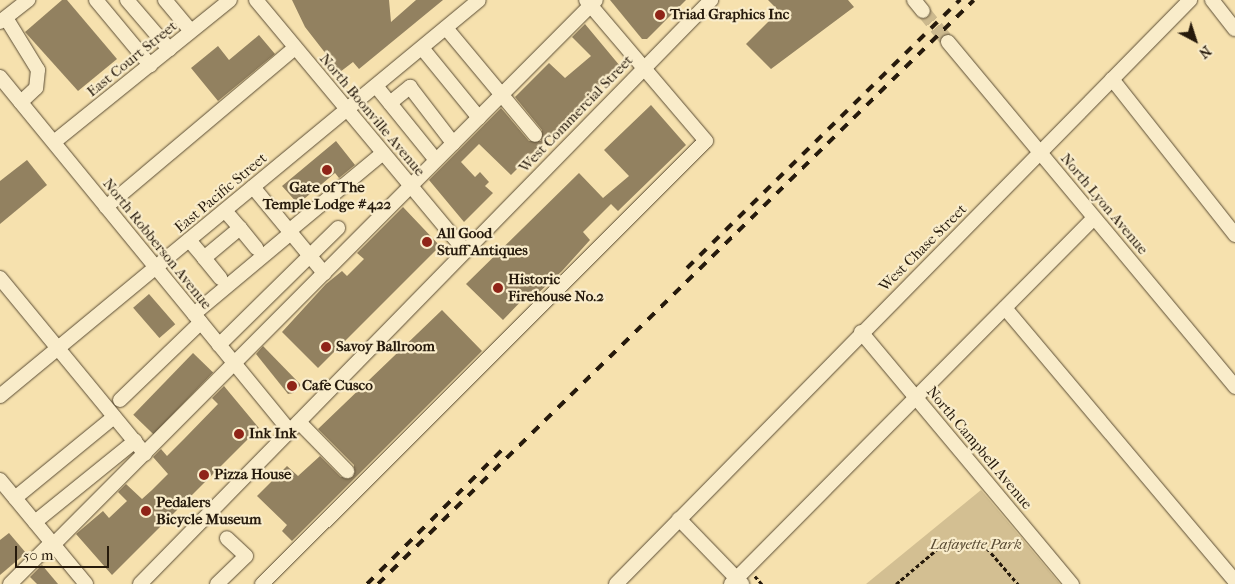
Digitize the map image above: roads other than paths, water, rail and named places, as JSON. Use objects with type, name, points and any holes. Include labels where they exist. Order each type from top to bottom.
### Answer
[{"type":"street","points":[[21,102],[36,88],[38,70],[3,20],[28,0]]},
{"type":"street","points":[[96,0],[150,65]]},
{"type":"street","points":[[127,0],[169,49]]},
{"type":"street","points":[[165,0],[191,31]]},
{"type":"street","name":"North Boonville Avenue","points":[[256,0],[465,251]]},
{"type":"street","name":"East Pacific Street","points":[[0,396],[479,0]]},
{"type":"street","name":"West Commercial Street","points":[[145,582],[294,426],[711,0]]},
{"type":"street","points":[[914,0],[923,11]]},
{"type":"street","name":"West Chase Street","points":[[616,584],[861,332],[1190,0]]},
{"type":"street","points":[[1212,0],[1235,29]]},
{"type":"street","points":[[10,584],[235,364],[501,96],[591,2],[642,69],[706,141],[262,584]]},
{"type":"street","name":"East Court Street","points":[[54,142],[191,31],[221,3]]},
{"type":"street","points":[[446,28],[535,135]]},
{"type":"street","name":"North Lyon Avenue","points":[[948,42],[1235,387]]},
{"type":"street","points":[[106,207],[295,48]]},
{"type":"street","points":[[422,48],[478,118]]},
{"type":"street","name":"North Robberson Avenue","points":[[0,77],[235,364],[294,426],[347,471]]},
{"type":"street","points":[[1112,79],[1235,235]]},
{"type":"street","points":[[376,86],[436,160]]},
{"type":"street","points":[[390,103],[410,87],[453,143]]},
{"type":"street","points":[[120,400],[197,318],[290,232],[383,153]]},
{"type":"street","points":[[253,187],[324,273]]},
{"type":"street","points":[[225,211],[256,248]]},
{"type":"street","points":[[679,519],[737,582],[1094,218]]},
{"type":"street","points":[[204,258],[240,228]]},
{"type":"street","points":[[219,345],[338,228]]},
{"type":"street","points":[[189,240],[220,278]]},
{"type":"street","points":[[0,278],[145,454]]},
{"type":"street","points":[[1005,308],[1235,581]]},
{"type":"street","name":"North Campbell Avenue","points":[[861,332],[1072,584]]},
{"type":"street","points":[[15,498],[114,417]]},
{"type":"street","points":[[35,522],[134,441]]},
{"type":"street","points":[[0,480],[86,584]]},
{"type":"street","points":[[217,584],[246,556],[228,538]]},
{"type":"tunnel","points":[[923,11],[948,42]]},
{"type":"railway","points":[[687,268],[960,0]]},
{"type":"railway","points":[[378,584],[974,0]]},
{"type":"railway","points":[[367,584],[507,445]]},
{"type":"place","name":"Triad Graphics Inc","points":[[660,15]]},
{"type":"place","name":"Gate of The Temple Lodge #422","points":[[327,170]]},
{"type":"place","name":"All Good Stuff Antiques","points":[[427,242]]},
{"type":"place","name":"Historic Firehouse No.2","points":[[498,288]]},
{"type":"place","name":"Savoy Ballroom","points":[[326,347]]},
{"type":"place","name":"Cafe Cusco","points":[[292,386]]},
{"type":"place","name":"Ink Ink","points":[[239,434]]},
{"type":"place","name":"Pizza House","points":[[204,475]]},
{"type":"place","name":"Pedalers Bicycle Museum","points":[[146,511]]},
{"type":"park label","name":"Lafayette Park","points":[[976,545]]}]
